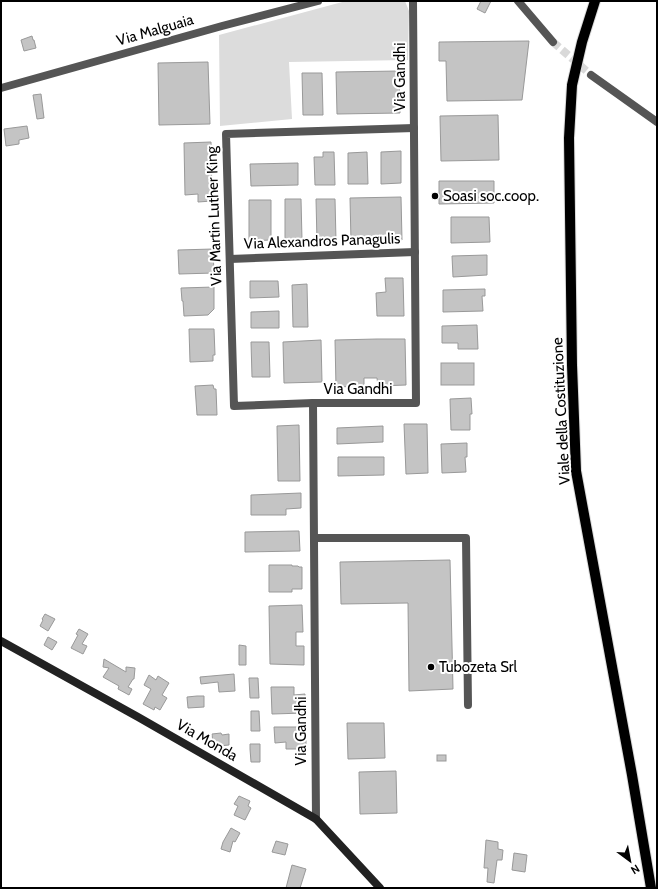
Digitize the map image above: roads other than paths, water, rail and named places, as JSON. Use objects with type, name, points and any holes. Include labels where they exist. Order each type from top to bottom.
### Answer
[{"type":"main road","name":"Viale della Costituzione","points":[[594,1],[582,42],[572,85],[569,138],[572,365],[576,471],[632,774],[651,888]]},
{"type":"main road","name":"Via Monda","points":[[1,641],[138,717],[316,819],[380,888]]},
{"type":"street","name":"Via Malguaia","points":[[1,88],[222,26],[318,1]]},
{"type":"street","name":"Via Gandhi","points":[[316,819],[313,404],[416,403],[413,1]]},
{"type":"street","points":[[518,1],[553,42]]},
{"type":"street","points":[[591,74],[657,122]]},
{"type":"street","name":"Via Martin Luther King","points":[[313,404],[234,406],[226,134],[414,128]]},
{"type":"street","name":"Via Alexandros Panagulis","points":[[230,259],[415,252]]},
{"type":"street","points":[[314,538],[466,538],[468,705]]},
{"type":"tunnel","points":[[553,42],[591,75]]},
{"type":"place","name":"Soasi soc.coop.","points":[[435,196]]},
{"type":"place","name":"Tubozeta Srl","points":[[431,667]]}]
